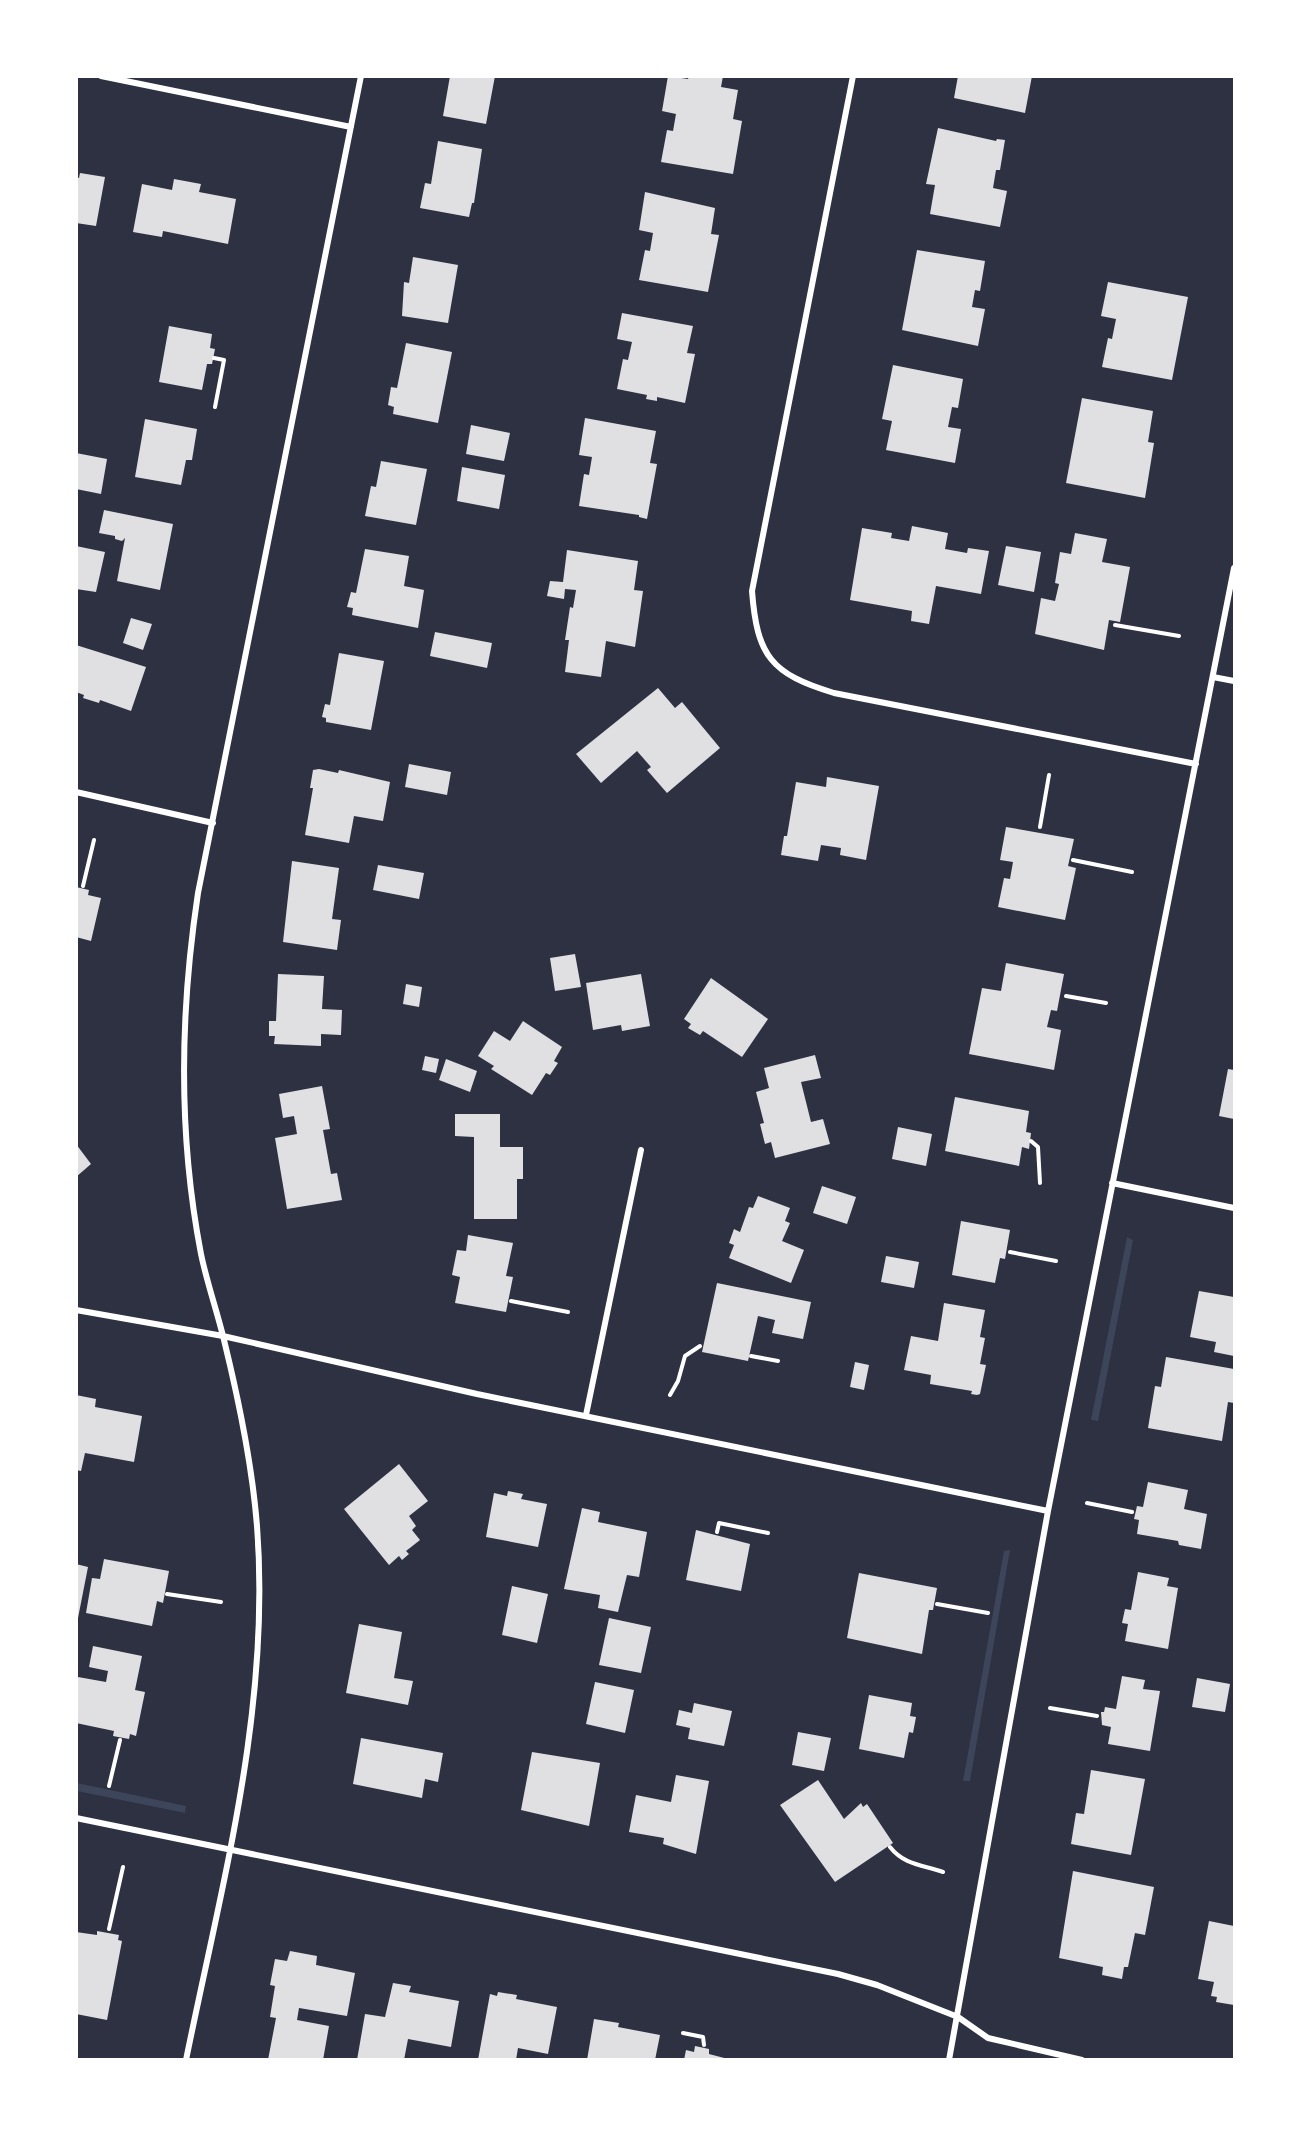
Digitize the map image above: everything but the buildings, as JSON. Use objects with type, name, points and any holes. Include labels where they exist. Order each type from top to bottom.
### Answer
[{"type":"street","points":[[101,76],[351,127]]},
{"type":"street","points":[[186,2060],[230,1850],[257,1689],[260,1580],[251,1471],[238,1397],[201,1255],[187,1160],[185,1054],[191,940],[361,76]]},
{"type":"street","points":[[853,76],[752,591],[755,627],[760,641],[777,666],[792,677],[834,693],[1196,764]]},
{"type":"street","points":[[949,2060],[1048,1510],[1234,568]]},
{"type":"street","points":[[1213,677],[1234,681]]},
{"type":"street","points":[[76,792],[213,823]]},
{"type":"street","points":[[585,1415],[641,1150]]},
{"type":"street","points":[[1112,1183],[1234,1208]]},
{"type":"street","points":[[76,1310],[223,1336],[337,1364],[1048,1510]]},
{"type":"street","points":[[76,1818],[838,1974],[877,1984],[958,2017],[988,2038],[1082,2060]]},
{"type":"path","points":[[214,358],[224,360],[215,407]]},
{"type":"path","points":[[1115,625],[1179,636]]},
{"type":"path","points":[[1040,827],[1049,776]]},
{"type":"path","points":[[83,886],[94,840]]},
{"type":"path","points":[[1073,860],[1132,872]]},
{"type":"path","points":[[1066,996],[1106,1004]]},
{"type":"path","points":[[1031,1141],[1038,1147],[1040,1183]]},
{"type":"path","points":[[1010,1252],[1056,1261]]},
{"type":"path","points":[[511,1301],[568,1312]]},
{"type":"path","points":[[670,1395],[678,1381],[685,1356],[700,1346]]},
{"type":"path","points":[[751,1356],[778,1361]]},
{"type":"path","points":[[1087,1503],[1132,1512]]},
{"type":"path","points":[[717,1532],[718,1523],[768,1533]]},
{"type":"path","points":[[167,1594],[221,1602]]},
{"type":"path","points":[[937,1604],[988,1613]]},
{"type":"path","points":[[1050,1707],[1097,1716]]},
{"type":"path","points":[[109,1786],[120,1740]]},
{"type":"path","points":[[890,1847],[898,1858],[943,1872]]},
{"type":"path","points":[[109,1929],[123,1867]]},
{"type":"path","points":[[683,2033],[703,2037],[704,2045]]},
{"type":"shaded area","points":[[1127,1237],[1133,1240],[1098,1421],[1091,1420]]},
{"type":"shaded area","points":[[1010,1550],[970,1781],[963,1781],[1004,1551]]},
{"type":"shaded area","points":[[77,1783],[186,1806],[185,1813],[77,1791]]}]
